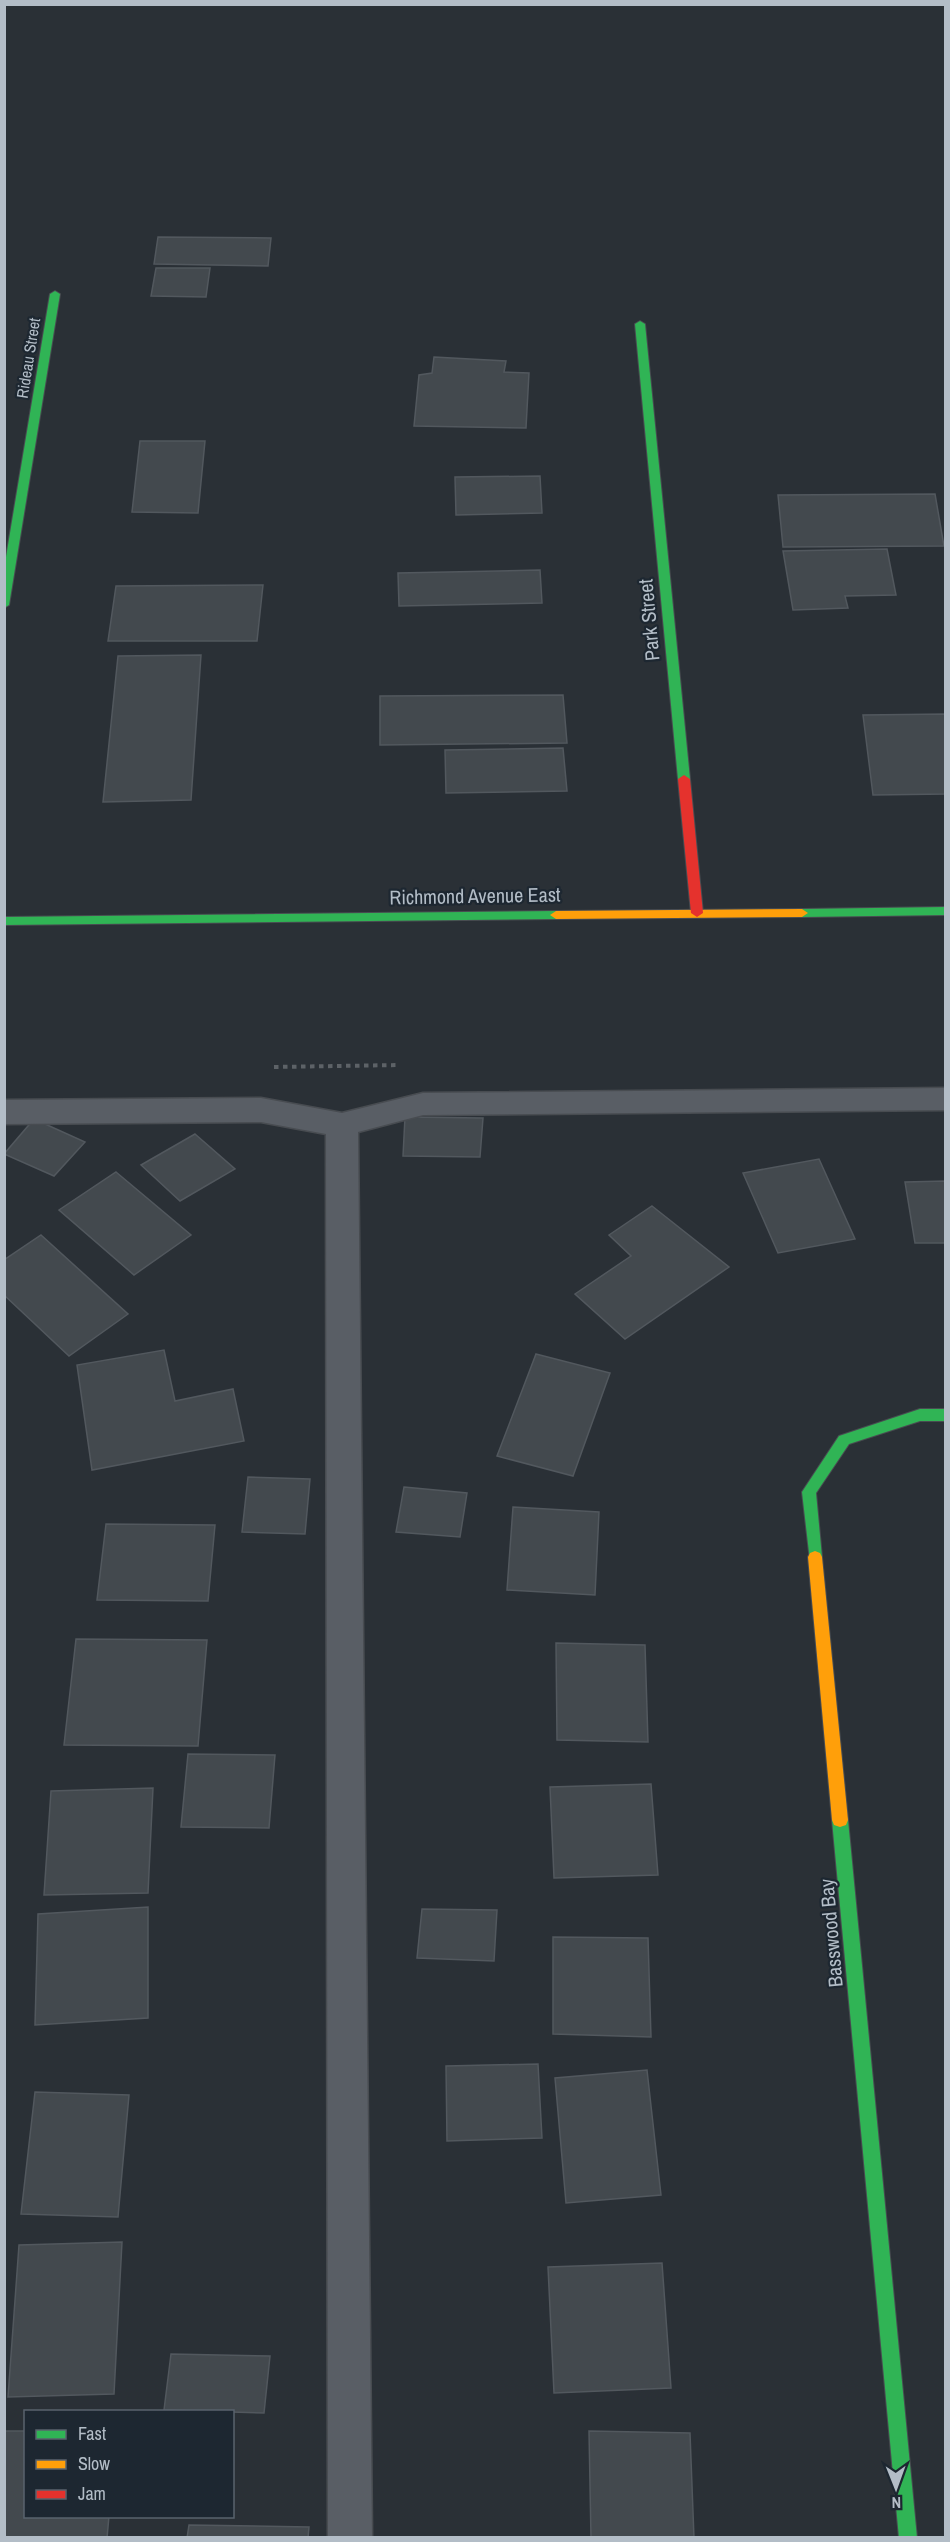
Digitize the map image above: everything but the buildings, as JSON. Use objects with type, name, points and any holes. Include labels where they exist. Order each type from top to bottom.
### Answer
[{"type":"street","name":"Rideau Street","points":[[4,605],[55,294]]},
{"type":"street","name":"Park Street","points":[[640,324],[697,914]]},
{"type":"street","name":"Richmond Avenue East","points":[[4,921],[945,911]]},
{"type":"street","name":"Basswood Bay","points":[[908,2538],[809,1492],[844,1440],[920,1415],[945,1415]]},
{"type":"lane","points":[[4,1112],[261,1110],[342,1125],[423,1104],[945,1099]]},
{"type":"lane","points":[[342,1125],[350,2538]]},
{"type":"traffic: fast","points":[[4,605],[55,294]]},
{"type":"traffic: fast","points":[[640,324],[684,779]]},
{"type":"traffic: fast","points":[[802,913],[946,911]]},
{"type":"traffic: fast","points":[[4,921],[556,915]]},
{"type":"traffic: fast","points":[[815,1557],[809,1492],[844,1440],[920,1415],[946,1415]]},
{"type":"traffic: fast","points":[[840,1820],[908,2538]]},
{"type":"traffic: slow","points":[[556,915],[802,913]]},
{"type":"traffic: slow","points":[[815,1557],[840,1820]]},
{"type":"traffic: jam","points":[[684,779],[697,913]]}]
